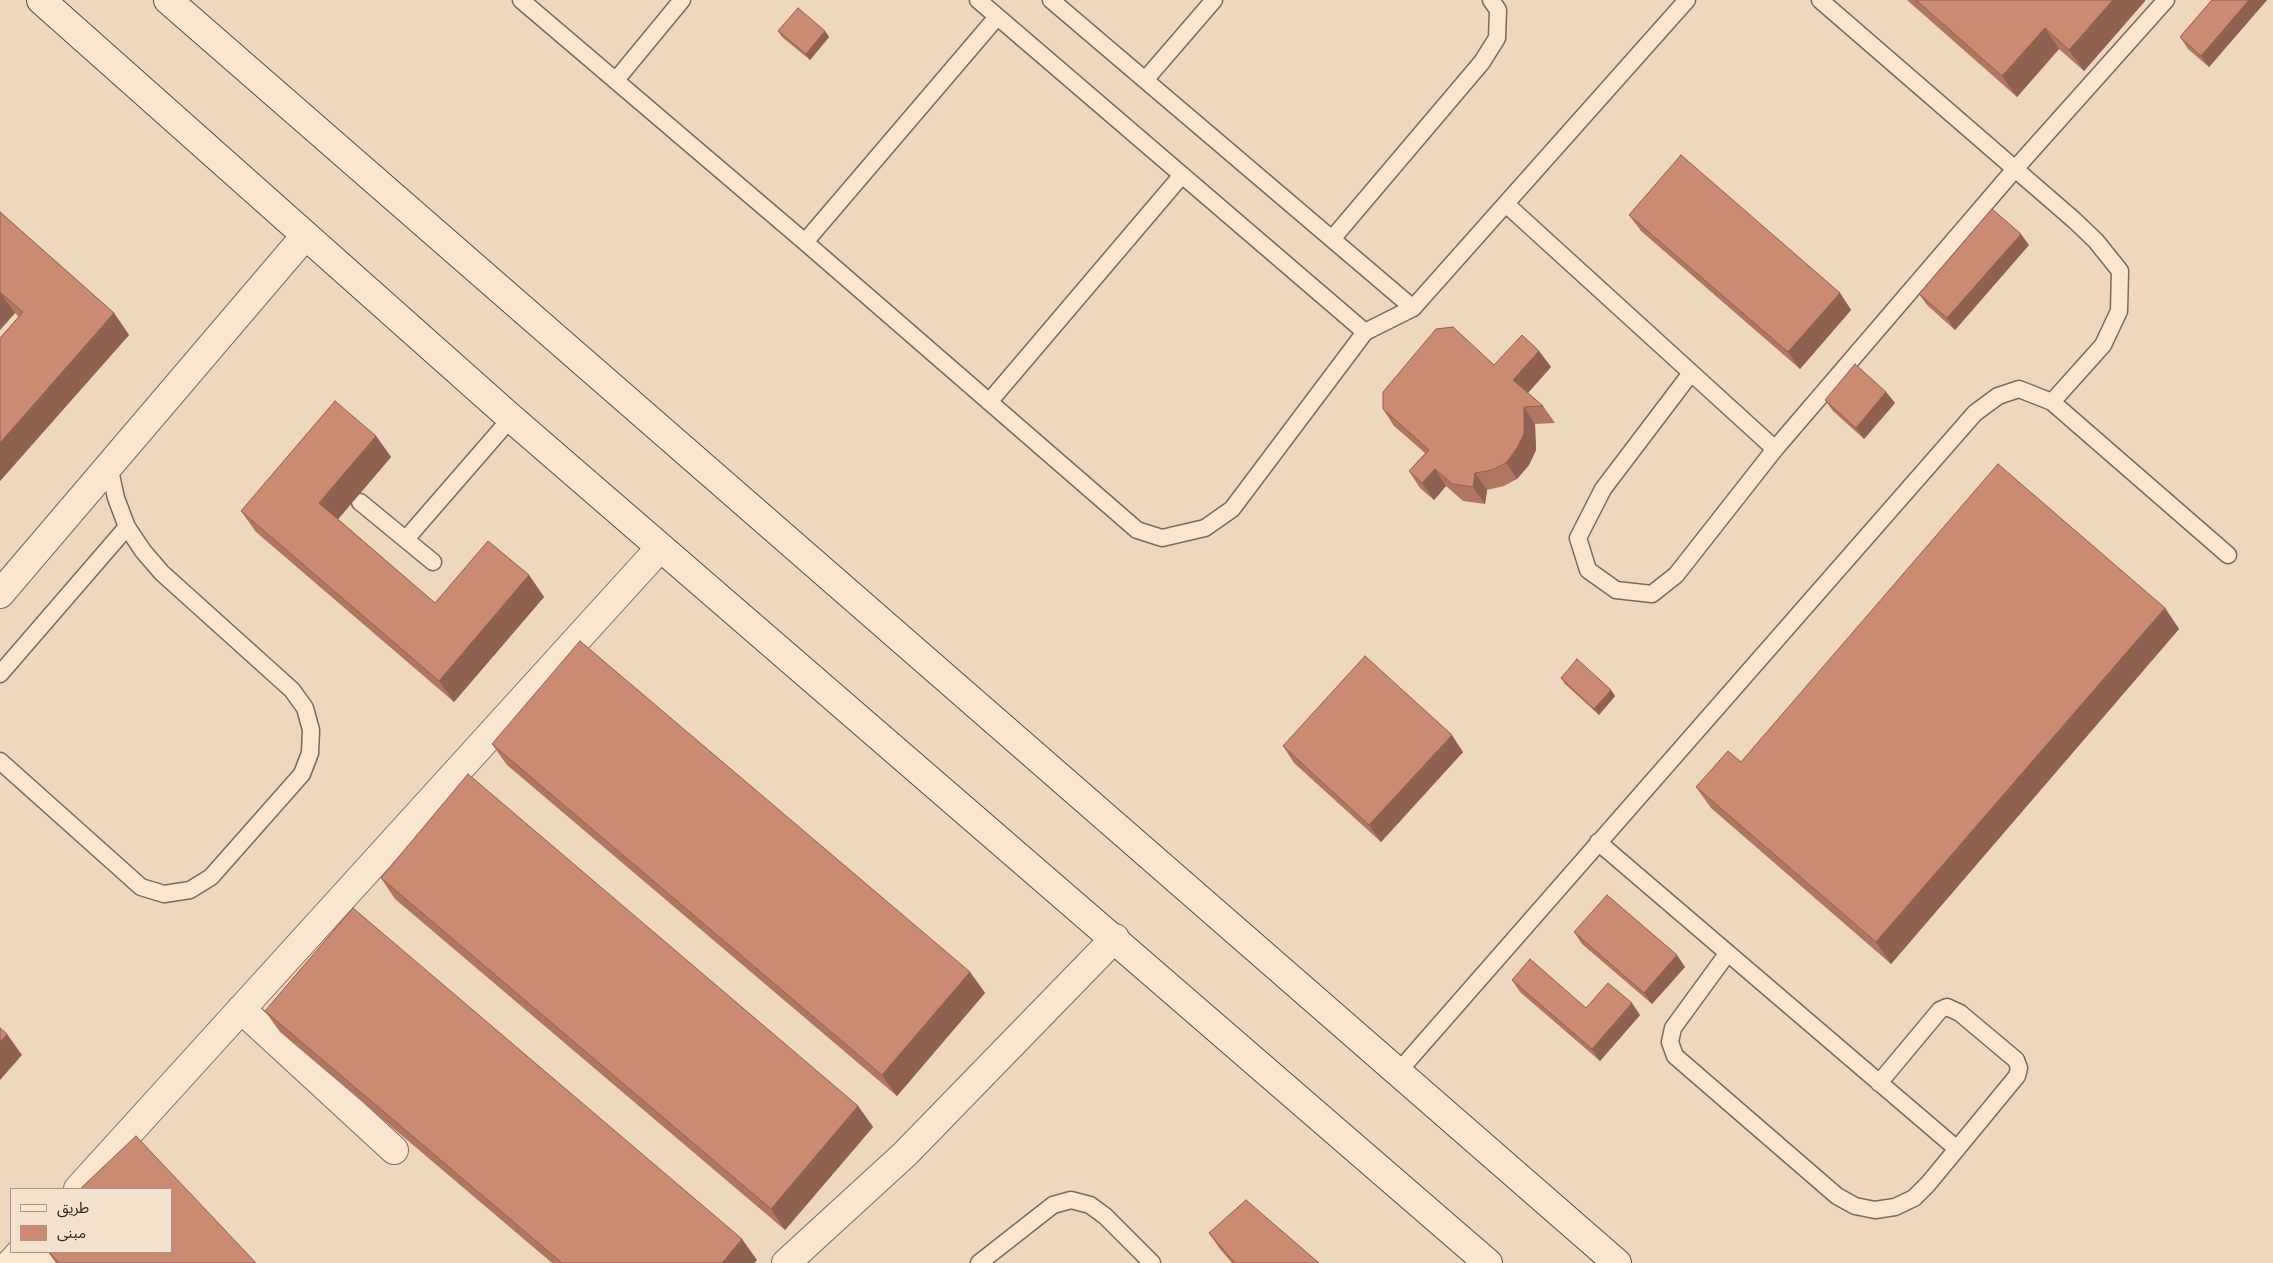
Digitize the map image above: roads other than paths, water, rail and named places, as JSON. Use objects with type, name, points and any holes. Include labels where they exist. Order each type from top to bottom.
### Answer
[{"type":"main road","points":[[41,0],[511,418],[1115,938],[1488,1263]]},
{"type":"main road","points":[[168,0],[1617,1263]]},
{"type":"main road","points":[[0,594],[305,236]]},
{"type":"main road","points":[[79,1188],[660,548]]},
{"type":"main road","points":[[786,1263],[905,1154],[1115,938]]},
{"type":"main road","points":[[241,1009],[394,1150]]},
{"type":"main road","points":[[11,1263],[20,1253]]},
{"type":"main road","points":[[39,1253],[49,1263]]},
{"type":"lane","points":[[522,0],[805,242],[1136,530],[1162,538],[1206,528],[1232,509],[1365,332],[1413,308],[1507,205],[1687,0]]},
{"type":"lane","points":[[616,80],[682,0]]},
{"type":"lane","points":[[978,0],[1365,332]]},
{"type":"lane","points":[[1051,0],[1413,308]]},
{"type":"lane","points":[[1145,80],[1214,0]]},
{"type":"lane","points":[[1332,239],[1482,62],[1496,38],[1498,10],[1491,0]]},
{"type":"lane","points":[[1820,0],[2096,241],[2120,271],[2119,311],[2103,345],[2052,402]]},
{"type":"lane","points":[[1691,373],[1603,489],[1578,538],[1588,570],[1616,590],[1652,594],[1676,575],[1774,449],[2015,169],[2166,0]]},
{"type":"lane","points":[[805,242],[997,17]]},
{"type":"lane","points":[[990,402],[1182,175]]},
{"type":"lane","points":[[1507,205],[1774,449]]},
{"type":"lane","points":[[1398,1072],[1975,413],[1998,396],[2019,388],[2052,402],[2228,555]]},
{"type":"lane","points":[[406,539],[511,418]]},
{"type":"lane","points":[[0,761],[141,887],[164,894],[190,890],[211,877],[302,774],[310,753],[311,730],[305,708],[292,690],[162,573],[143,551],[128,527],[116,498],[109,466]]},
{"type":"lane","points":[[360,502],[434,562]]},
{"type":"lane","points":[[0,674],[128,527]]},
{"type":"lane","points":[[1598,842],[1957,1150]]},
{"type":"lane","points":[[1727,954],[1673,1028],[1670,1042],[1675,1056],[1837,1196],[1855,1206],[1875,1210],[1895,1207],[1914,1198],[1957,1150],[2017,1076],[2019,1068],[2016,1060],[1960,1012],[1947,1008],[1940,1010],[1879,1083]]},
{"type":"lane","points":[[979,1263],[1052,1205],[1071,1200],[1090,1205],[1105,1216],[1152,1263]]}]
